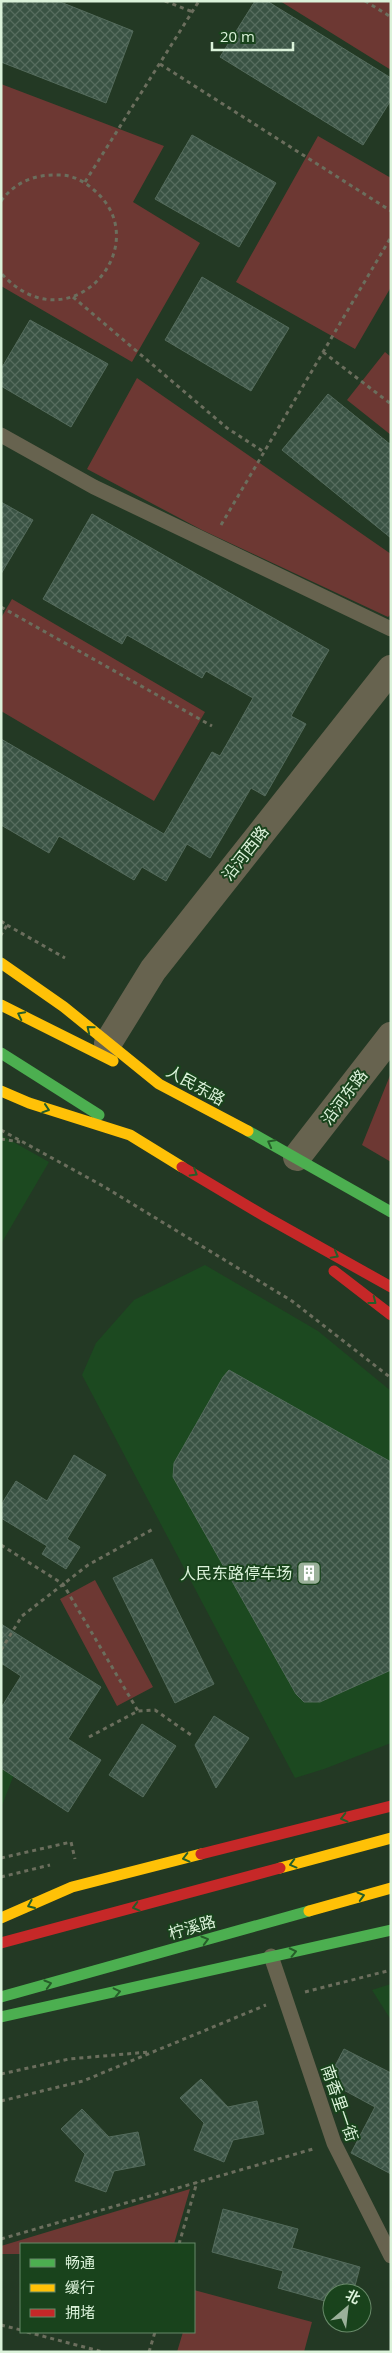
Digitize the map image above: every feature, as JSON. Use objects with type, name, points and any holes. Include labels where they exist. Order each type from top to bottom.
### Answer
[{"type":"main road","name":"人民东路","points":[[1,963],[64,1007],[159,1084],[391,1212]]},
{"type":"main road","points":[[1,1005],[159,1084]]},
{"type":"main road","points":[[1,1054],[266,1217],[391,1287]]},
{"type":"main road","points":[[1,1091],[29,1103],[130,1135]]},
{"type":"main road","points":[[305,1163],[373,1188]]},
{"type":"main road","points":[[266,1217],[391,1315]]},
{"type":"main road","points":[[1,1918],[72,1887],[391,1806]]},
{"type":"main road","name":"柠溪路","points":[[1,1943],[391,1838]]},
{"type":"main road","name":"柠溪路","points":[[1,1997],[391,1888]]},
{"type":"main road","points":[[1,2017],[391,1930]]},
{"type":"street","name":"沿河西路","points":[[108,1043],[153,970],[391,669]]},
{"type":"street","name":"沿河东路","points":[[305,1163],[391,1036]]},
{"type":"lane","points":[[1,435],[94,487],[391,629]]},
{"type":"lane","name":"南香里一街","points":[[271,1956],[334,2143],[391,2256]]},
{"type":"path","points":[[165,1],[193,12]]},
{"type":"path","points":[[85,182],[199,1]]},
{"type":"path","points":[[366,1],[391,17]]},
{"type":"path","points":[[160,64],[391,211]]},
{"type":"path","points":[[1,201],[8,192],[25,180],[45,174],[66,175],[85,182],[101,196],[112,214],[116,234],[114,254],[105,273],[91,288],[73,297],[52,300],[31,297],[13,286],[1,273]]},
{"type":"path","points":[[210,543],[391,237]]},
{"type":"path","points":[[73,297],[227,428],[264,452]]},
{"type":"path","points":[[323,352],[391,404]]},
{"type":"path","points":[[1,607],[34,628],[212,726]]},
{"type":"path","points":[[1,921],[65,958]]},
{"type":"path","points":[[1,935],[8,925]]},
{"type":"path","points":[[1,1130],[111,1191],[292,1301],[391,1378]]},
{"type":"path","points":[[1,1139],[24,1143]]},
{"type":"path","points":[[1,1650],[22,1616],[88,1565],[155,1528]]},
{"type":"path","points":[[1,1545],[63,1584],[138,1711]]},
{"type":"path","points":[[89,1737],[138,1711],[155,1710],[191,1735]]},
{"type":"path","points":[[1,1876],[52,1864]]},
{"type":"path","points":[[1,2101],[83,2080],[285,1997],[391,1970]]},
{"type":"path","points":[[1,2074],[69,2059],[154,2051]]},
{"type":"path","points":[[1,2239],[334,2143]]},
{"type":"path","points":[[179,2243],[197,2182]]},
{"type":"path","points":[[1,2325],[20,2330]]},
{"type":"path","points":[[31,2333],[103,2352]]},
{"type":"path","points":[[149,2352],[155,2333]]},
{"type":"shaded area","points":[[280,1],[391,1],[391,70]]},
{"type":"shaded area","points":[[1,84],[164,146],[133,202],[200,243],[132,362],[1,286]]},
{"type":"shaded area","points":[[318,136],[391,178],[391,287],[355,349],[236,282]]},
{"type":"shaded area","points":[[385,352],[391,357],[391,435],[347,400]]},
{"type":"shaded area","points":[[137,378],[391,554],[391,614],[388,617],[202,530],[87,469]]},
{"type":"shaded area","points":[[12,599],[205,712],[154,801],[1,711],[1,618]]},
{"type":"shaded area","points":[[391,1073],[391,1162],[362,1145]]},
{"type":"shaded area","points":[[1,1135],[49,1162],[1,1244]]},
{"type":"shaded area","points":[[205,1265],[318,1331],[391,1391],[391,1743],[295,1778],[82,1375],[96,1343],[134,1300]]},
{"type":"shaded area","points":[[95,1580],[153,1687],[117,1706],[60,1599]]},
{"type":"shaded area","points":[[1,1737],[22,1754],[1,1808]]},
{"type":"shaded area","points":[[391,1984],[391,2020],[372,1990]]},
{"type":"shaded area","points":[[190,2189],[174,2243],[20,2243],[20,2254],[1,2254],[1,2246]]},
{"type":"shaded area","points":[[195,2290],[312,2322],[304,2352],[177,2352],[183,2333],[195,2333]]},
{"type":"building","points":[[1,1],[58,1],[133,31],[106,103],[1,62]]},
{"type":"building","points":[[255,1],[267,1],[391,78],[391,100],[363,145],[220,57]]},
{"type":"building","points":[[192,135],[276,183],[239,247],[155,199]]},
{"type":"building","points":[[202,277],[289,328],[251,391],[165,340]]},
{"type":"building","points":[[30,320],[108,364],[71,427],[1,386],[1,369]]},
{"type":"building","points":[[328,394],[391,445],[391,538],[282,450]]},
{"type":"building","points":[[1,502],[33,520],[1,574]]},
{"type":"building","points":[[92,514],[329,650],[291,716],[306,724],[265,796],[251,788],[210,858],[187,844],[166,881],[142,867],[134,880],[59,836],[49,853],[1,825],[1,739],[164,834],[212,752],[220,756],[253,698],[206,671],[202,678],[127,635],[122,644],[43,599]]},
{"type":"building","name":"人民东路停车场","points":[[229,1370],[391,1462],[391,1670],[320,1702],[304,1702],[296,1694],[173,1477],[174,1463],[223,1377]]},
{"type":"building","points":[[74,1455],[106,1475],[67,1539],[80,1547],[66,1569],[42,1554],[47,1546],[1,1518],[1,1505],[16,1481],[47,1501]]},
{"type":"building","points":[[152,1559],[214,1684],[175,1703],[113,1578]]},
{"type":"building","points":[[1,1624],[101,1687],[68,1739],[101,1760],[68,1812],[1,1768],[1,1708],[21,1676],[1,1663]]},
{"type":"building","points":[[214,1716],[249,1738],[216,1788],[195,1745]]},
{"type":"building","points":[[142,1724],[176,1746],[143,1797],[109,1775]]},
{"type":"building","points":[[344,2049],[391,2073],[391,2174],[351,2153],[375,2107],[327,2081]]},
{"type":"building","points":[[201,2079],[228,2107],[257,2101],[264,2134],[233,2140],[224,2162],[194,2150],[204,2123],[180,2098]]},
{"type":"building","points":[[82,2109],[109,2137],[138,2132],[145,2165],[114,2171],[106,2192],[75,2181],[85,2154],[61,2129]]},
{"type":"building","points":[[223,2209],[298,2229],[292,2248],[360,2267],[356,2283],[322,2283],[322,2300],[278,2288],[283,2271],[212,2252]]},
{"type":"traffic: fast","points":[[1,1053],[99,1115]]},
{"type":"traffic: fast","points":[[248,1131],[391,1212]]},
{"type":"traffic: fast","points":[[1,1997],[309,1911]]},
{"type":"traffic: fast","points":[[1,2017],[391,1930]]},
{"type":"traffic: slow","points":[[1,963],[64,1007],[159,1084],[248,1131]]},
{"type":"traffic: slow","points":[[1,1005],[113,1061]]},
{"type":"traffic: slow","points":[[1,1091],[29,1103],[130,1135],[182,1167]]},
{"type":"traffic: slow","points":[[280,1868],[391,1838]]},
{"type":"traffic: slow","points":[[1,1918],[72,1887],[201,1854]]},
{"type":"traffic: slow","points":[[309,1911],[391,1888]]},
{"type":"traffic: jam","points":[[182,1167],[266,1217],[391,1287]]},
{"type":"traffic: jam","points":[[334,1271],[391,1315]]},
{"type":"traffic: jam","points":[[201,1854],[391,1806]]},
{"type":"traffic: jam","points":[[1,1943],[280,1868]]},
{"type":"place","name":"人民东路停车场","points":[[309,1573]]}]
